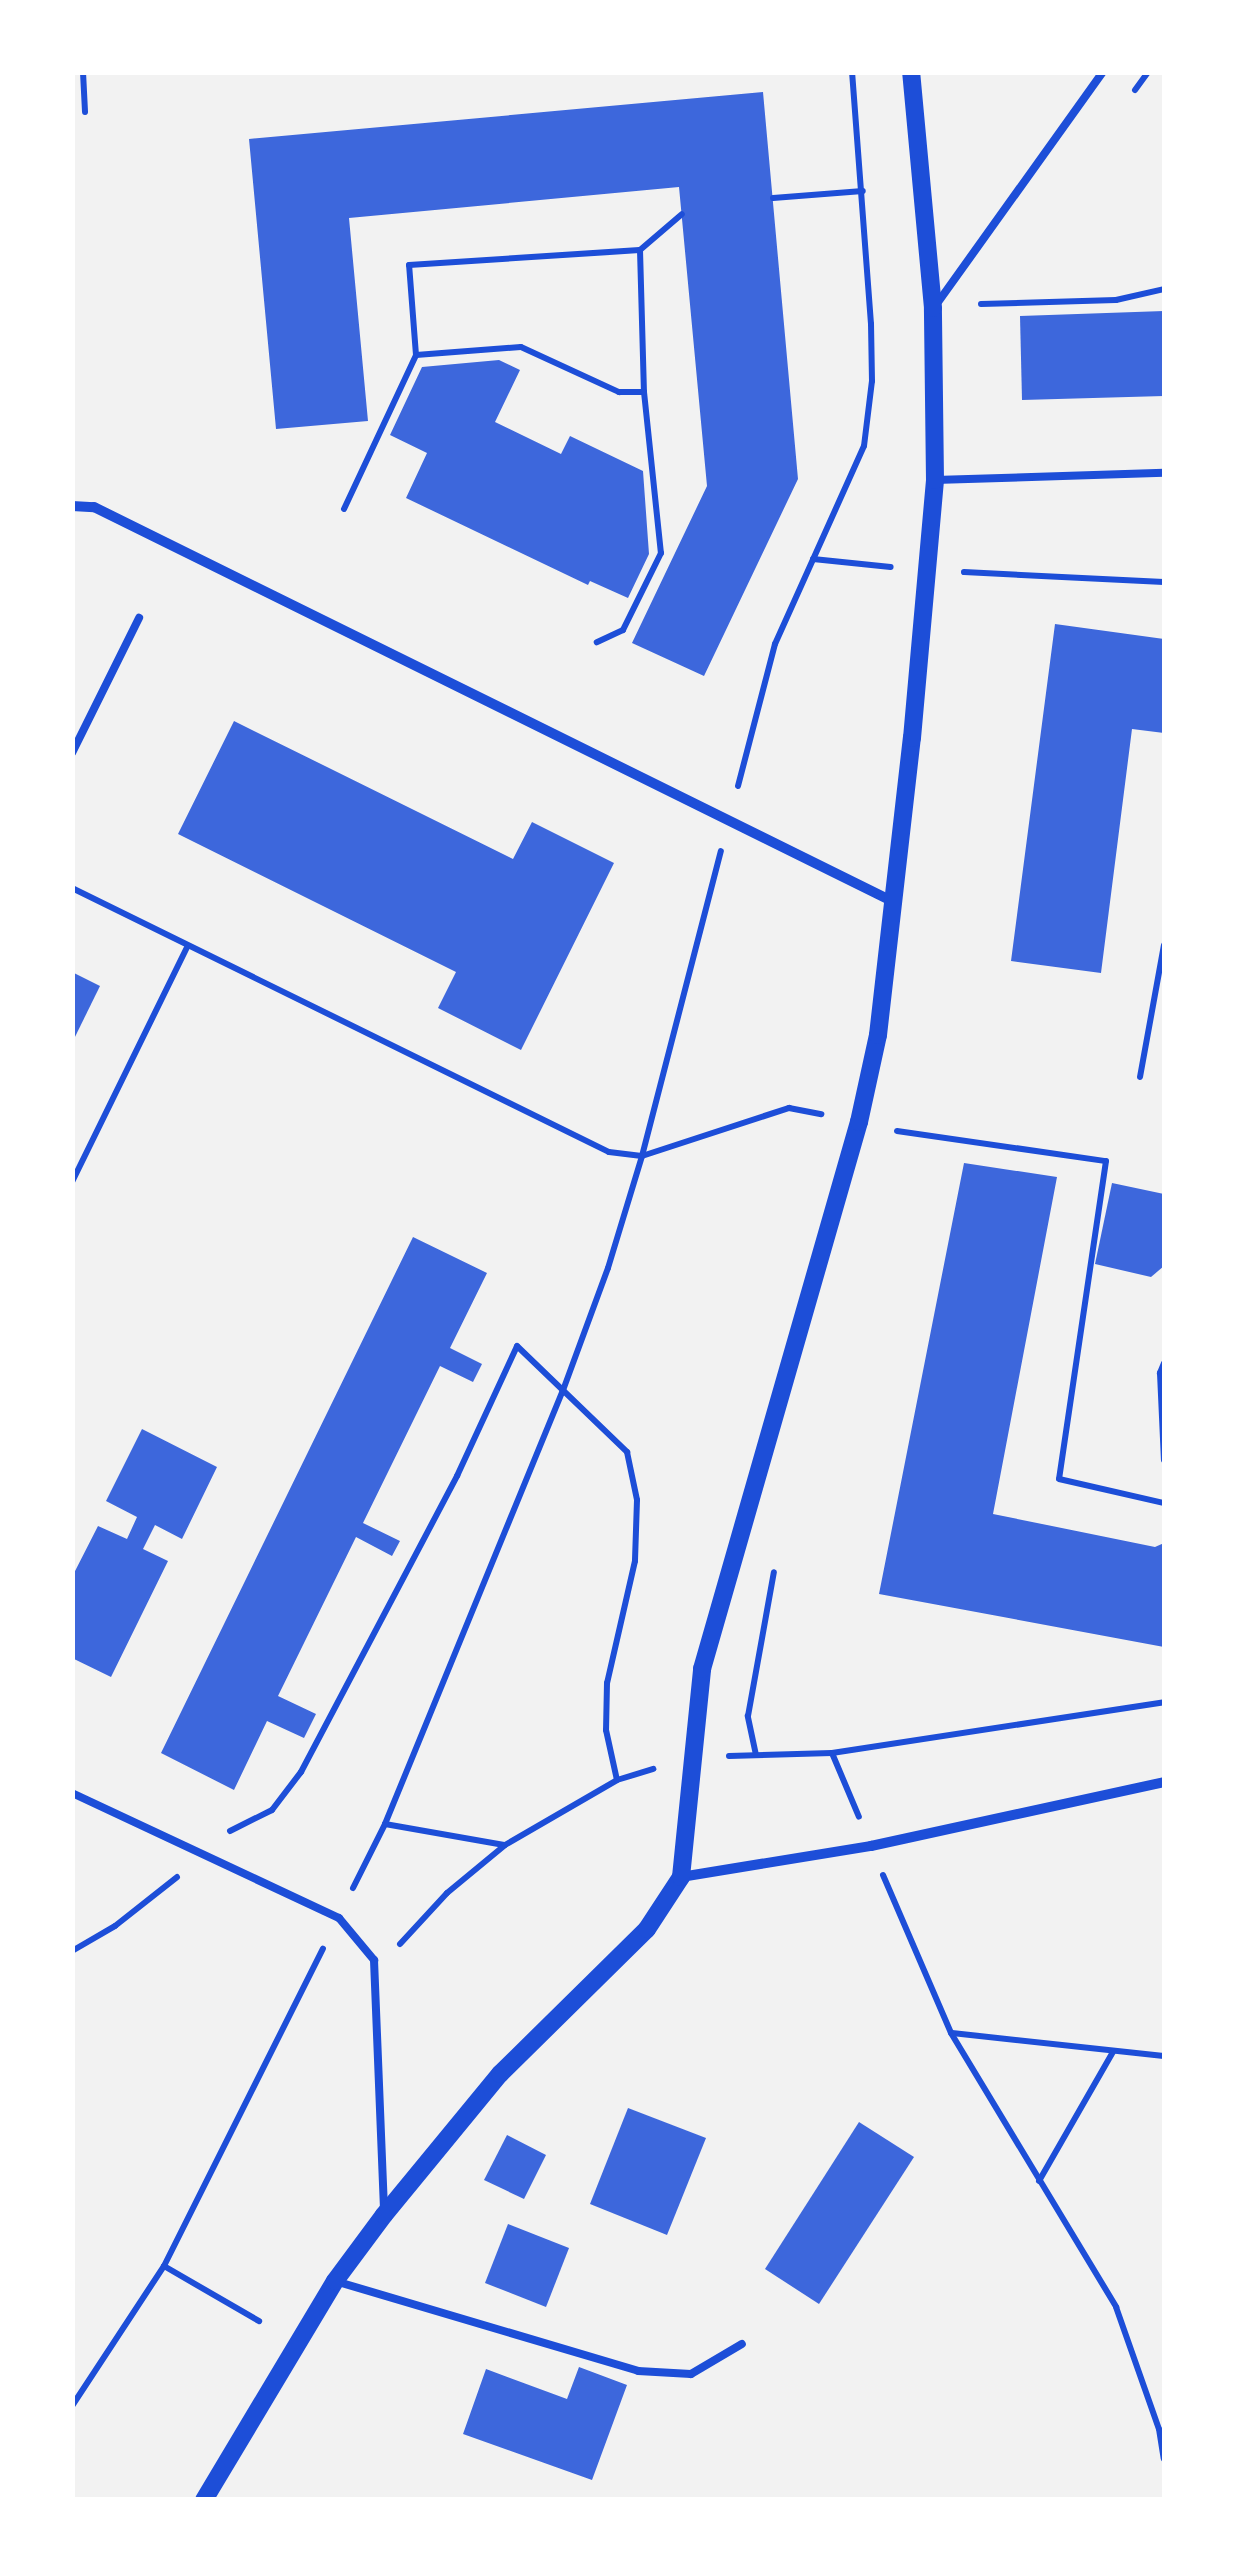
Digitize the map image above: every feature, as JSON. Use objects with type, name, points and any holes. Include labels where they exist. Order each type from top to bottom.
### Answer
[{"type":"street","points":[[204,2500],[335,2281],[384,2215],[500,2074],[647,1929],[681,1877],[702,1669],[859,1122],[878,1035],[895,902],[935,480],[933,308],[912,72]]},
{"type":"street","points":[[72,506],[94,507],[895,902]]},
{"type":"street","points":[[681,1877],[872,1846],[1164,1782]]},
{"type":"lane","points":[[933,308],[1103,72]]},
{"type":"lane","points":[[935,480],[1164,473]]},
{"type":"lane","points":[[72,753],[139,618]]},
{"type":"lane","points":[[72,1793],[338,1918],[374,1960],[384,2215]]},
{"type":"lane","points":[[335,2281],[638,2371],[690,2374],[742,2344]]},
{"type":"path","points":[[83,72],[85,112]]},
{"type":"path","points":[[72,2406],[164,2266],[384,1824],[562,1394],[642,1156],[776,644],[864,446],[872,381],[864,191],[852,72]]},
{"type":"path","points":[[773,198],[864,191]]},
{"type":"path","points":[[344,509],[416,355],[409,266],[640,250],[682,214]]},
{"type":"path","points":[[598,642],[623,630],[661,553],[644,392],[640,250]]},
{"type":"path","points":[[981,304],[1116,300],[1164,289]]},
{"type":"path","points":[[416,355],[521,347],[619,392],[644,392]]},
{"type":"path","points":[[813,560],[1164,582]]},
{"type":"path","points":[[72,888],[609,1152],[642,1156],[790,1108],[1106,1161],[1059,1479],[1164,1504]]},
{"type":"path","points":[[1140,1077],[1164,945]]},
{"type":"path","points":[[72,1182],[187,947]]},
{"type":"path","points":[[72,1952],[173,1884],[194,1849],[272,1810],[301,1772],[457,1476],[517,1346],[562,1394],[627,1452],[637,1500],[635,1560],[607,1683],[606,1730],[617,1780]]},
{"type":"path","points":[[1164,1363],[1160,1373],[1164,1460]]},
{"type":"path","points":[[338,1918],[400,1944],[447,1893],[506,1845],[617,1780],[692,1758],[832,1754],[1164,1702]]},
{"type":"path","points":[[832,1754],[950,2032],[1116,2307],[1159,2429],[1164,2458]]},
{"type":"path","points":[[384,1824],[506,1845]]},
{"type":"path","points":[[950,2032],[1164,2056]]},
{"type":"path","points":[[1038,2182],[1113,2052]]},
{"type":"path","points":[[164,2266],[259,2321]]},
{"type":"building","points":[[763,92],[798,479],[704,676],[632,643],[707,486],[679,187],[349,218],[368,421],[276,429],[249,139]]},
{"type":"building","points":[[1164,311],[1164,396],[1022,400],[1020,316]]},
{"type":"building","points":[[499,360],[520,370],[495,422],[561,454],[570,436],[643,471],[649,554],[628,598],[590,581],[588,585],[406,498],[427,453],[390,435],[422,367]]},
{"type":"building","points":[[1055,624],[1164,639],[1164,733],[1132,729],[1101,973],[1011,961]]},
{"type":"building","points":[[234,721],[513,859],[532,822],[614,863],[521,1050],[438,1008],[456,972],[178,834]]},
{"type":"building","points":[[72,972],[100,986],[72,1043]]},
{"type":"building","points":[[964,1163],[1057,1177],[993,1514],[1155,1547],[1164,1543],[1164,1647],[879,1594]]},
{"type":"building","points":[[1112,1183],[1164,1194],[1164,1266],[1151,1277],[1095,1264]]},
{"type":"building","points":[[413,1237],[487,1273],[450,1348],[482,1364],[473,1382],[440,1366],[363,1523],[400,1541],[392,1556],[356,1537],[278,1696],[316,1714],[304,1738],[267,1721],[234,1790],[161,1753]]},
{"type":"building","points":[[142,1429],[217,1467],[182,1539],[155,1525],[143,1549],[168,1561],[111,1677],[72,1658],[72,1577],[98,1526],[127,1539],[137,1517],[106,1501]]},
{"type":"building","points":[[628,2108],[706,2138],[667,2235],[590,2204]]},
{"type":"building","points":[[859,2122],[914,2157],[819,2304],[765,2269]]},
{"type":"building","points":[[507,2135],[546,2155],[524,2199],[484,2180]]},
{"type":"building","points":[[508,2224],[569,2248],[546,2307],[485,2283]]},
{"type":"building","points":[[579,2367],[627,2385],[592,2480],[463,2434],[486,2369],[567,2399]]}]
